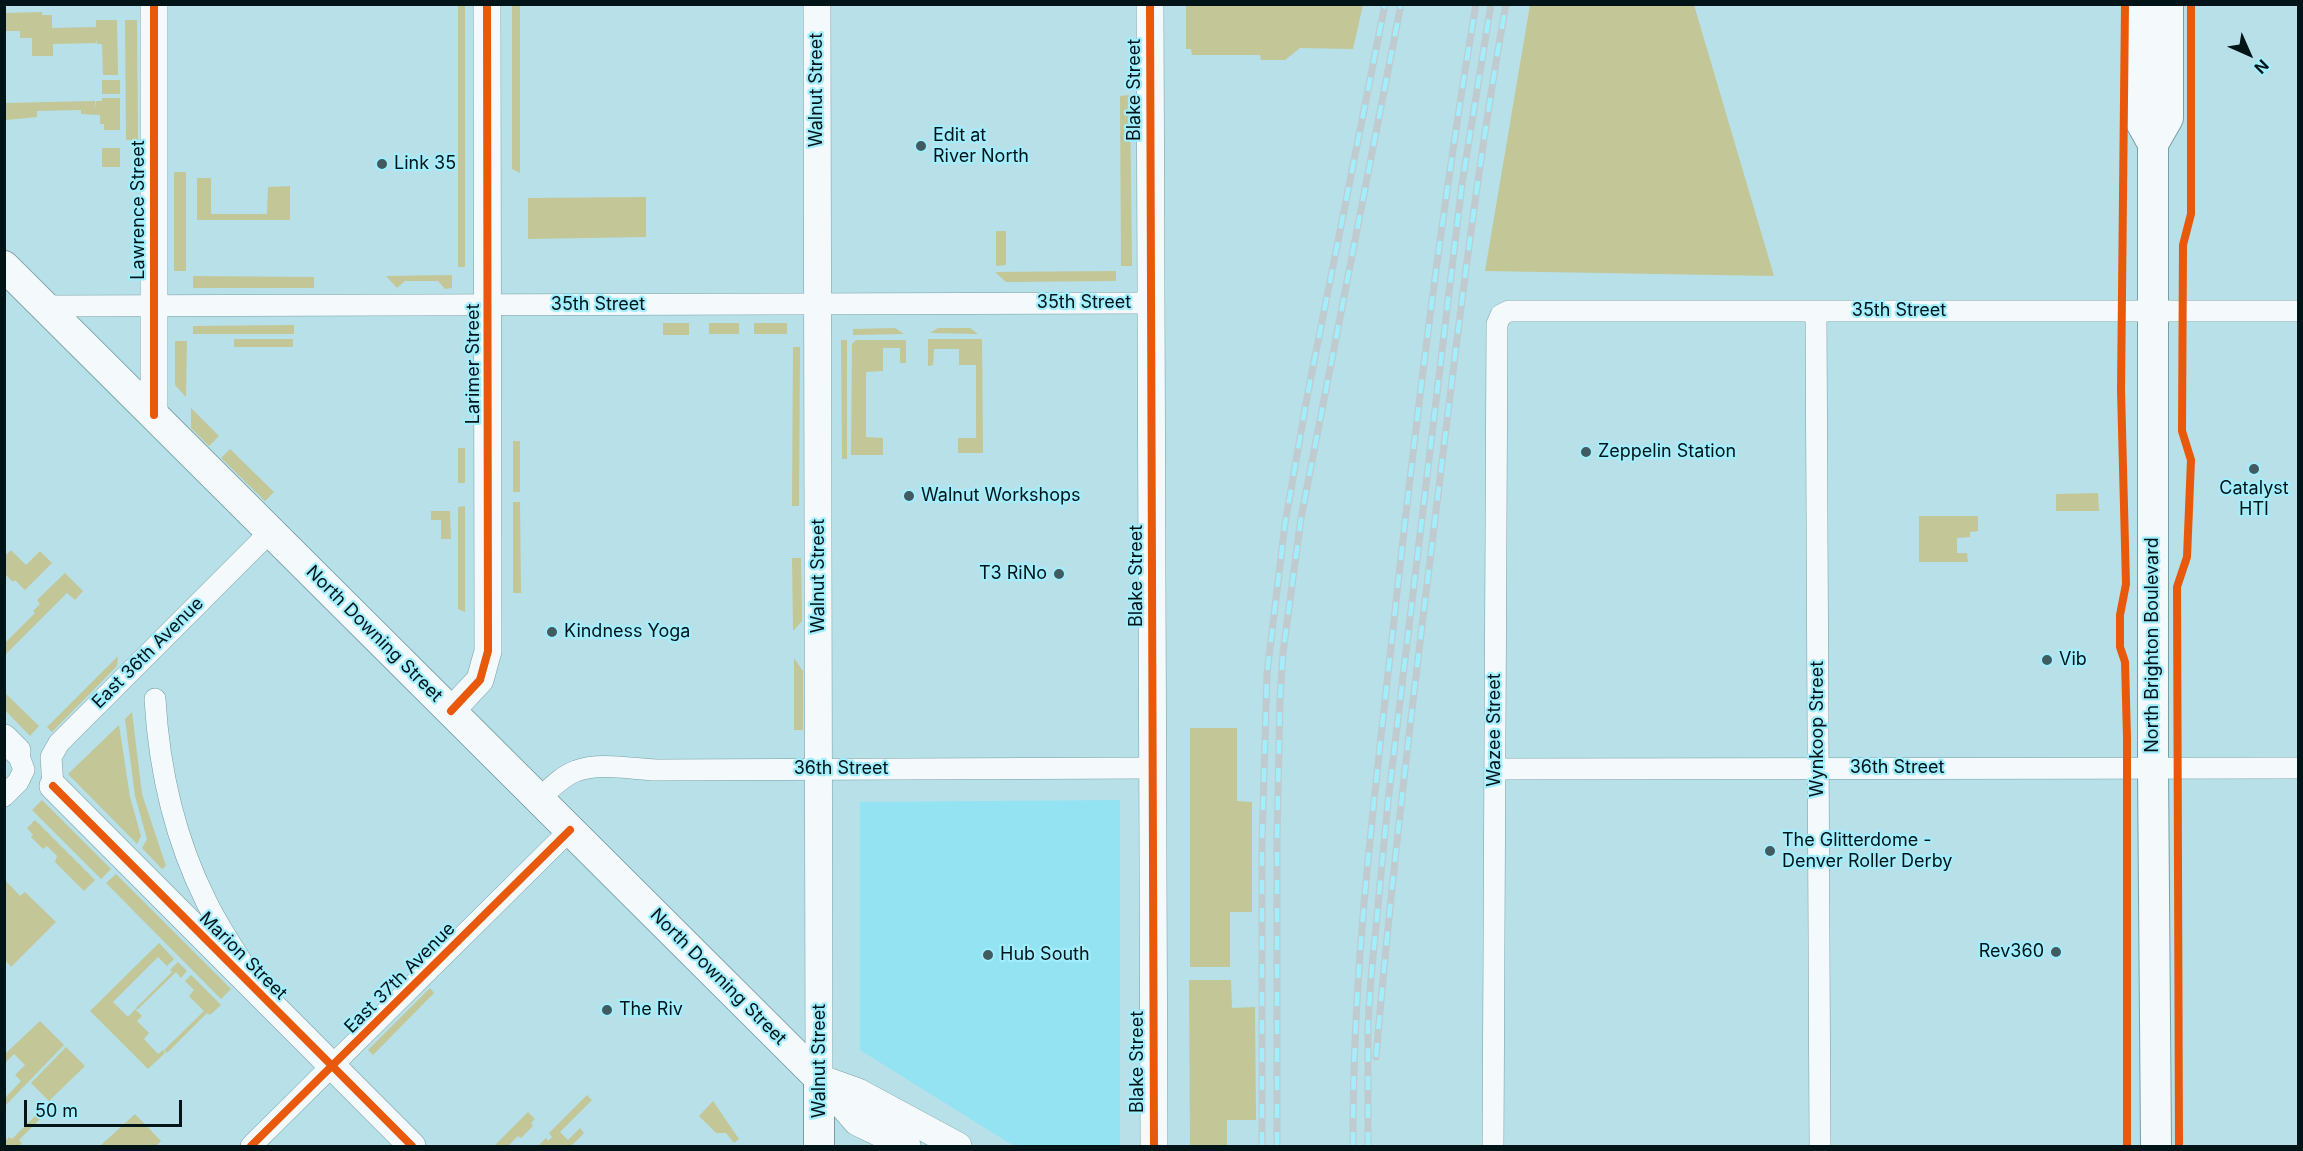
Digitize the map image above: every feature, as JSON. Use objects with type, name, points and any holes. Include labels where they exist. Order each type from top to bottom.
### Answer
[{"type":"main road","name":"North Brighton Boulevard","points":[[2139,4],[2139,120],[2153,144]]},
{"type":"main road","name":"North Brighton Boulevard","points":[[2156,1146],[2153,768],[2153,144],[2168,118],[2168,4]]},
{"type":"main road","name":"North Downing Street","points":[[4,266],[819,1078]]},
{"type":"main road","name":"Walnut Street","points":[[819,1078],[819,1146]]},
{"type":"street","name":"Lawrence Street","points":[[154,4],[154,415]]},
{"type":"street","name":"Larimer Street","points":[[452,711],[480,680],[488,651],[487,4]]},
{"type":"street","name":"Walnut Street","points":[[817,4],[819,1078]]},
{"type":"street","name":"Blake Street","points":[[1150,4],[1154,1146]]},
{"type":"street","name":"35th Street","points":[[45,306],[1151,303]]},
{"type":"street","name":"35th Street","points":[[1501,315],[1509,311],[2298,311]]},
{"type":"street","name":"Wynkoop Street","points":[[1816,311],[1820,1146]]},
{"type":"street","name":"Wazee Street","points":[[1493,1146],[1497,324],[1501,315]]},
{"type":"street","name":"East 36th Avenue","points":[[53,786],[51,757],[59,742],[271,531]]},
{"type":"street","points":[[155,699],[157,732],[166,786],[186,853],[207,902],[264,998]]},
{"type":"street","points":[[4,796],[18,782],[24,770],[11,745]]},
{"type":"street","name":"36th Street","points":[[539,799],[577,770],[598,767],[656,770],[1152,768]]},
{"type":"street","name":"36th Street","points":[[1495,769],[2298,768]]},
{"type":"street","name":"Marion Street","points":[[53,786],[412,1146]]},
{"type":"street","name":"East 37th Avenue","points":[[251,1146],[570,830]]},
{"type":"street","name":"North Downing Street","points":[[819,1078],[857,1122],[907,1146]]},
{"type":"street","name":"North Downing Street","points":[[819,1078],[858,1092],[958,1146]]},
{"type":"shaded area","name":"Hub South","points":[[1120,800],[1120,1146],[1014,1146],[860,1050],[860,802]]},
{"type":"green space","points":[[1186,4],[1363,5],[1353,49],[1300,48],[1285,60],[1261,60],[1260,55],[1192,55],[1191,49],[1186,49]]},
{"type":"green space","points":[[458,5],[465,5],[465,267],[458,267]]},
{"type":"green space","points":[[512,5],[520,5],[520,173],[512,169]]},
{"type":"green space","points":[[1530,5],[1694,5],[1774,276],[1485,271]]},
{"type":"green space","points":[[42,12],[42,15],[52,15],[52,28],[96,27],[96,20],[117,20],[118,75],[103,75],[102,44],[97,44],[96,39],[96,43],[53,44],[53,56],[32,56],[32,38],[20,38],[20,31],[5,31],[5,13]]},
{"type":"green space","points":[[125,20],[137,20],[138,140],[126,140]]},
{"type":"green space","points":[[102,80],[120,80],[120,94],[102,94]]},
{"type":"green space","points":[[1130,95],[1132,266],[1121,266],[1120,96]]},
{"type":"green space","points":[[102,98],[120,98],[120,130],[104,130],[104,124],[100,124],[100,115],[81,114],[81,110],[37,111],[37,117],[6,120],[5,103],[95,101],[95,108],[96,101],[102,101]]},
{"type":"green space","points":[[102,148],[120,148],[120,167],[102,167]]},
{"type":"green space","points":[[174,172],[186,172],[186,271],[174,271]]},
{"type":"green space","points":[[197,178],[211,178],[211,214],[267,214],[268,187],[290,186],[290,220],[197,220]]},
{"type":"green space","points":[[646,197],[646,237],[528,239],[528,198]]},
{"type":"green space","points":[[996,231],[1006,231],[1006,265],[996,266]]},
{"type":"green space","points":[[1116,271],[1116,281],[1006,282],[995,272]]},
{"type":"green space","points":[[452,275],[452,288],[445,289],[438,281],[405,281],[397,288],[386,276]]},
{"type":"green space","points":[[193,276],[314,277],[314,288],[193,288]]},
{"type":"green space","points":[[663,323],[689,323],[689,335],[663,335]]},
{"type":"green space","points":[[709,323],[739,323],[739,334],[709,334]]},
{"type":"green space","points":[[754,323],[787,323],[787,334],[754,334]]},
{"type":"green space","points":[[294,325],[294,334],[193,334],[193,326]]},
{"type":"green space","points":[[895,328],[904,334],[853,335],[853,329]]},
{"type":"green space","points":[[938,328],[970,328],[978,334],[930,333]]},
{"type":"green space","points":[[234,339],[293,339],[293,347],[234,347]]},
{"type":"green space","points":[[928,339],[982,339],[983,453],[958,453],[958,438],[976,438],[976,365],[959,365],[959,349],[934,349],[933,365],[928,366]]},
{"type":"green space","points":[[841,340],[847,340],[847,459],[842,459]]},
{"type":"green space","points":[[856,340],[906,340],[906,363],[900,363],[900,348],[883,348],[883,371],[866,372],[866,437],[883,438],[883,455],[851,455],[852,344]]},
{"type":"green space","points":[[175,341],[187,341],[186,397],[175,385]]},
{"type":"green space","points":[[793,347],[800,347],[799,506],[792,506]]},
{"type":"green space","points":[[191,408],[219,436],[209,446],[191,428]]},
{"type":"green space","points":[[513,441],[520,441],[520,492],[513,492]]},
{"type":"green space","points":[[458,448],[465,448],[465,483],[458,483]]},
{"type":"green space","points":[[230,449],[274,492],[265,501],[221,458]]},
{"type":"green space","points":[[2098,493],[2099,511],[2056,511],[2056,494]]},
{"type":"green space","points":[[513,502],[520,502],[521,593],[513,593]]},
{"type":"green space","points":[[465,506],[465,612],[458,609],[458,507]]},
{"type":"green space","points":[[431,511],[450,511],[451,539],[441,539],[441,520],[431,520]]},
{"type":"green space","points":[[1919,516],[1978,516],[1978,531],[1970,532],[1970,537],[1957,538],[1957,553],[1967,553],[1968,562],[1919,562]]},
{"type":"green space","points":[[11,550],[26,565],[40,551],[52,563],[25,590],[5,574],[5,556]]},
{"type":"green space","points":[[792,558],[801,558],[802,621],[793,631]]},
{"type":"green space","points":[[65,573],[83,591],[75,600],[67,593],[5,655],[5,643],[35,613],[33,611],[40,604],[37,600]]},
{"type":"green space","points":[[118,656],[117,666],[52,732],[47,727]]},
{"type":"green space","points":[[794,658],[803,671],[803,730],[794,730]]},
{"type":"green space","points":[[4,692],[39,726],[30,736],[5,710]]},
{"type":"green space","points":[[132,712],[142,794],[166,866],[162,869],[142,848],[147,839],[135,796],[125,719]]},
{"type":"green space","points":[[119,725],[130,797],[141,836],[137,844],[68,774]]},
{"type":"green space","points":[[1190,728],[1237,728],[1237,801],[1252,802],[1252,912],[1230,912],[1230,967],[1190,967]]},
{"type":"green space","points":[[42,800],[111,869],[101,879],[32,810]]},
{"type":"green space","points":[[35,820],[95,880],[84,891],[55,862],[57,856],[47,846],[43,849],[31,837],[33,835],[27,828]]},
{"type":"green space","points":[[116,874],[231,989],[221,999],[106,883]]},
{"type":"green space","points":[[5,880],[20,896],[25,892],[56,922],[11,967],[5,960]]},
{"type":"green space","points":[[159,943],[174,959],[167,966],[158,957],[113,1002],[128,1017],[135,1009],[142,1016],[137,1021],[149,1033],[144,1039],[158,1054],[163,1050],[165,1053],[148,1069],[90,1011]]},
{"type":"green space","points":[[178,962],[187,971],[181,978],[176,972],[137,1010],[136,1008],[172,972],[170,970]]},
{"type":"green space","points":[[191,975],[221,1005],[210,1015],[207,1013],[167,1053],[164,1050],[204,1011],[189,996],[194,990],[185,981]]},
{"type":"green space","points":[[1189,980],[1231,980],[1232,1008],[1255,1007],[1256,1120],[1227,1120],[1227,1146],[1190,1146]]},
{"type":"green space","points":[[430,988],[434,993],[373,1055],[368,1050]]},
{"type":"green space","points":[[40,1021],[64,1045],[5,1106],[5,1098],[21,1081],[15,1075],[25,1065],[14,1054],[5,1063],[5,1054]]},
{"type":"green space","points":[[66,1047],[85,1066],[49,1101],[31,1083]]},
{"type":"green space","points":[[587,1095],[592,1100],[560,1132],[568,1140],[580,1128],[584,1133],[571,1146],[539,1145],[546,1138],[548,1141],[552,1137],[549,1133]]},
{"type":"green space","points":[[713,1101],[739,1139],[734,1143],[726,1133],[716,1133],[699,1116]]},
{"type":"green space","points":[[40,1111],[44,1115],[19,1140],[22,1143],[19,1146],[5,1146],[9,1137],[12,1139]]},
{"type":"green space","points":[[528,1112],[535,1119],[531,1123],[533,1126],[521,1138],[518,1136],[508,1146],[494,1146]]},
{"type":"green space","points":[[135,1114],[161,1141],[156,1146],[100,1146]]},
{"type":"railway","points":[[1262,1146],[1262,844],[1267,673],[1285,524],[1308,392],[1385,4]]},
{"type":"railway","points":[[1277,1146],[1277,839],[1283,653],[1301,518],[1401,4]]},
{"type":"railway","points":[[1353,1146],[1360,952],[1379,758],[1430,316],[1476,4]]},
{"type":"railway","points":[[1368,1146],[1368,1025],[1388,802],[1462,184],[1491,4]]},
{"type":"railway","points":[[1376,1057],[1404,776],[1453,372],[1477,188],[1506,4]]},
{"type":"cycle path","points":[[154,4],[154,415]]},
{"type":"cycle path","points":[[451,711],[480,680],[488,651],[487,4]]},
{"type":"cycle path","points":[[1150,4],[1154,1146]]},
{"type":"cycle path","points":[[2125,4],[2121,390],[2126,584],[2120,615],[2120,647],[2125,662],[2127,738],[2127,1146]]},
{"type":"cycle path","points":[[2179,1146],[2177,587],[2187,557],[2191,460],[2182,431],[2183,245],[2191,214],[2191,4]]},
{"type":"cycle path","points":[[53,786],[412,1146]]},
{"type":"cycle path","points":[[251,1146],[570,830]]},
{"type":"place","name":"Edit at River North","points":[[921,146]]},
{"type":"place","name":"Link 35","points":[[382,164]]},
{"type":"place","name":"Zeppelin Station","points":[[1586,452]]},
{"type":"place","name":"Catalyst HTI","points":[[2254,469]]},
{"type":"place","name":"Walnut Workshops","points":[[909,496]]},
{"type":"place","name":"T3 RiNo","points":[[1059,574]]},
{"type":"place","name":"Kindness Yoga","points":[[552,632]]},
{"type":"place","name":"Vib","points":[[2047,660]]},
{"type":"place","name":"The Glitterdome - Denver Roller Derby","points":[[1770,851]]},
{"type":"place","name":"Rev360","points":[[2056,952]]},
{"type":"place","name":"Hub South","points":[[988,955]]},
{"type":"place","name":"The Riv","points":[[607,1010]]}]
